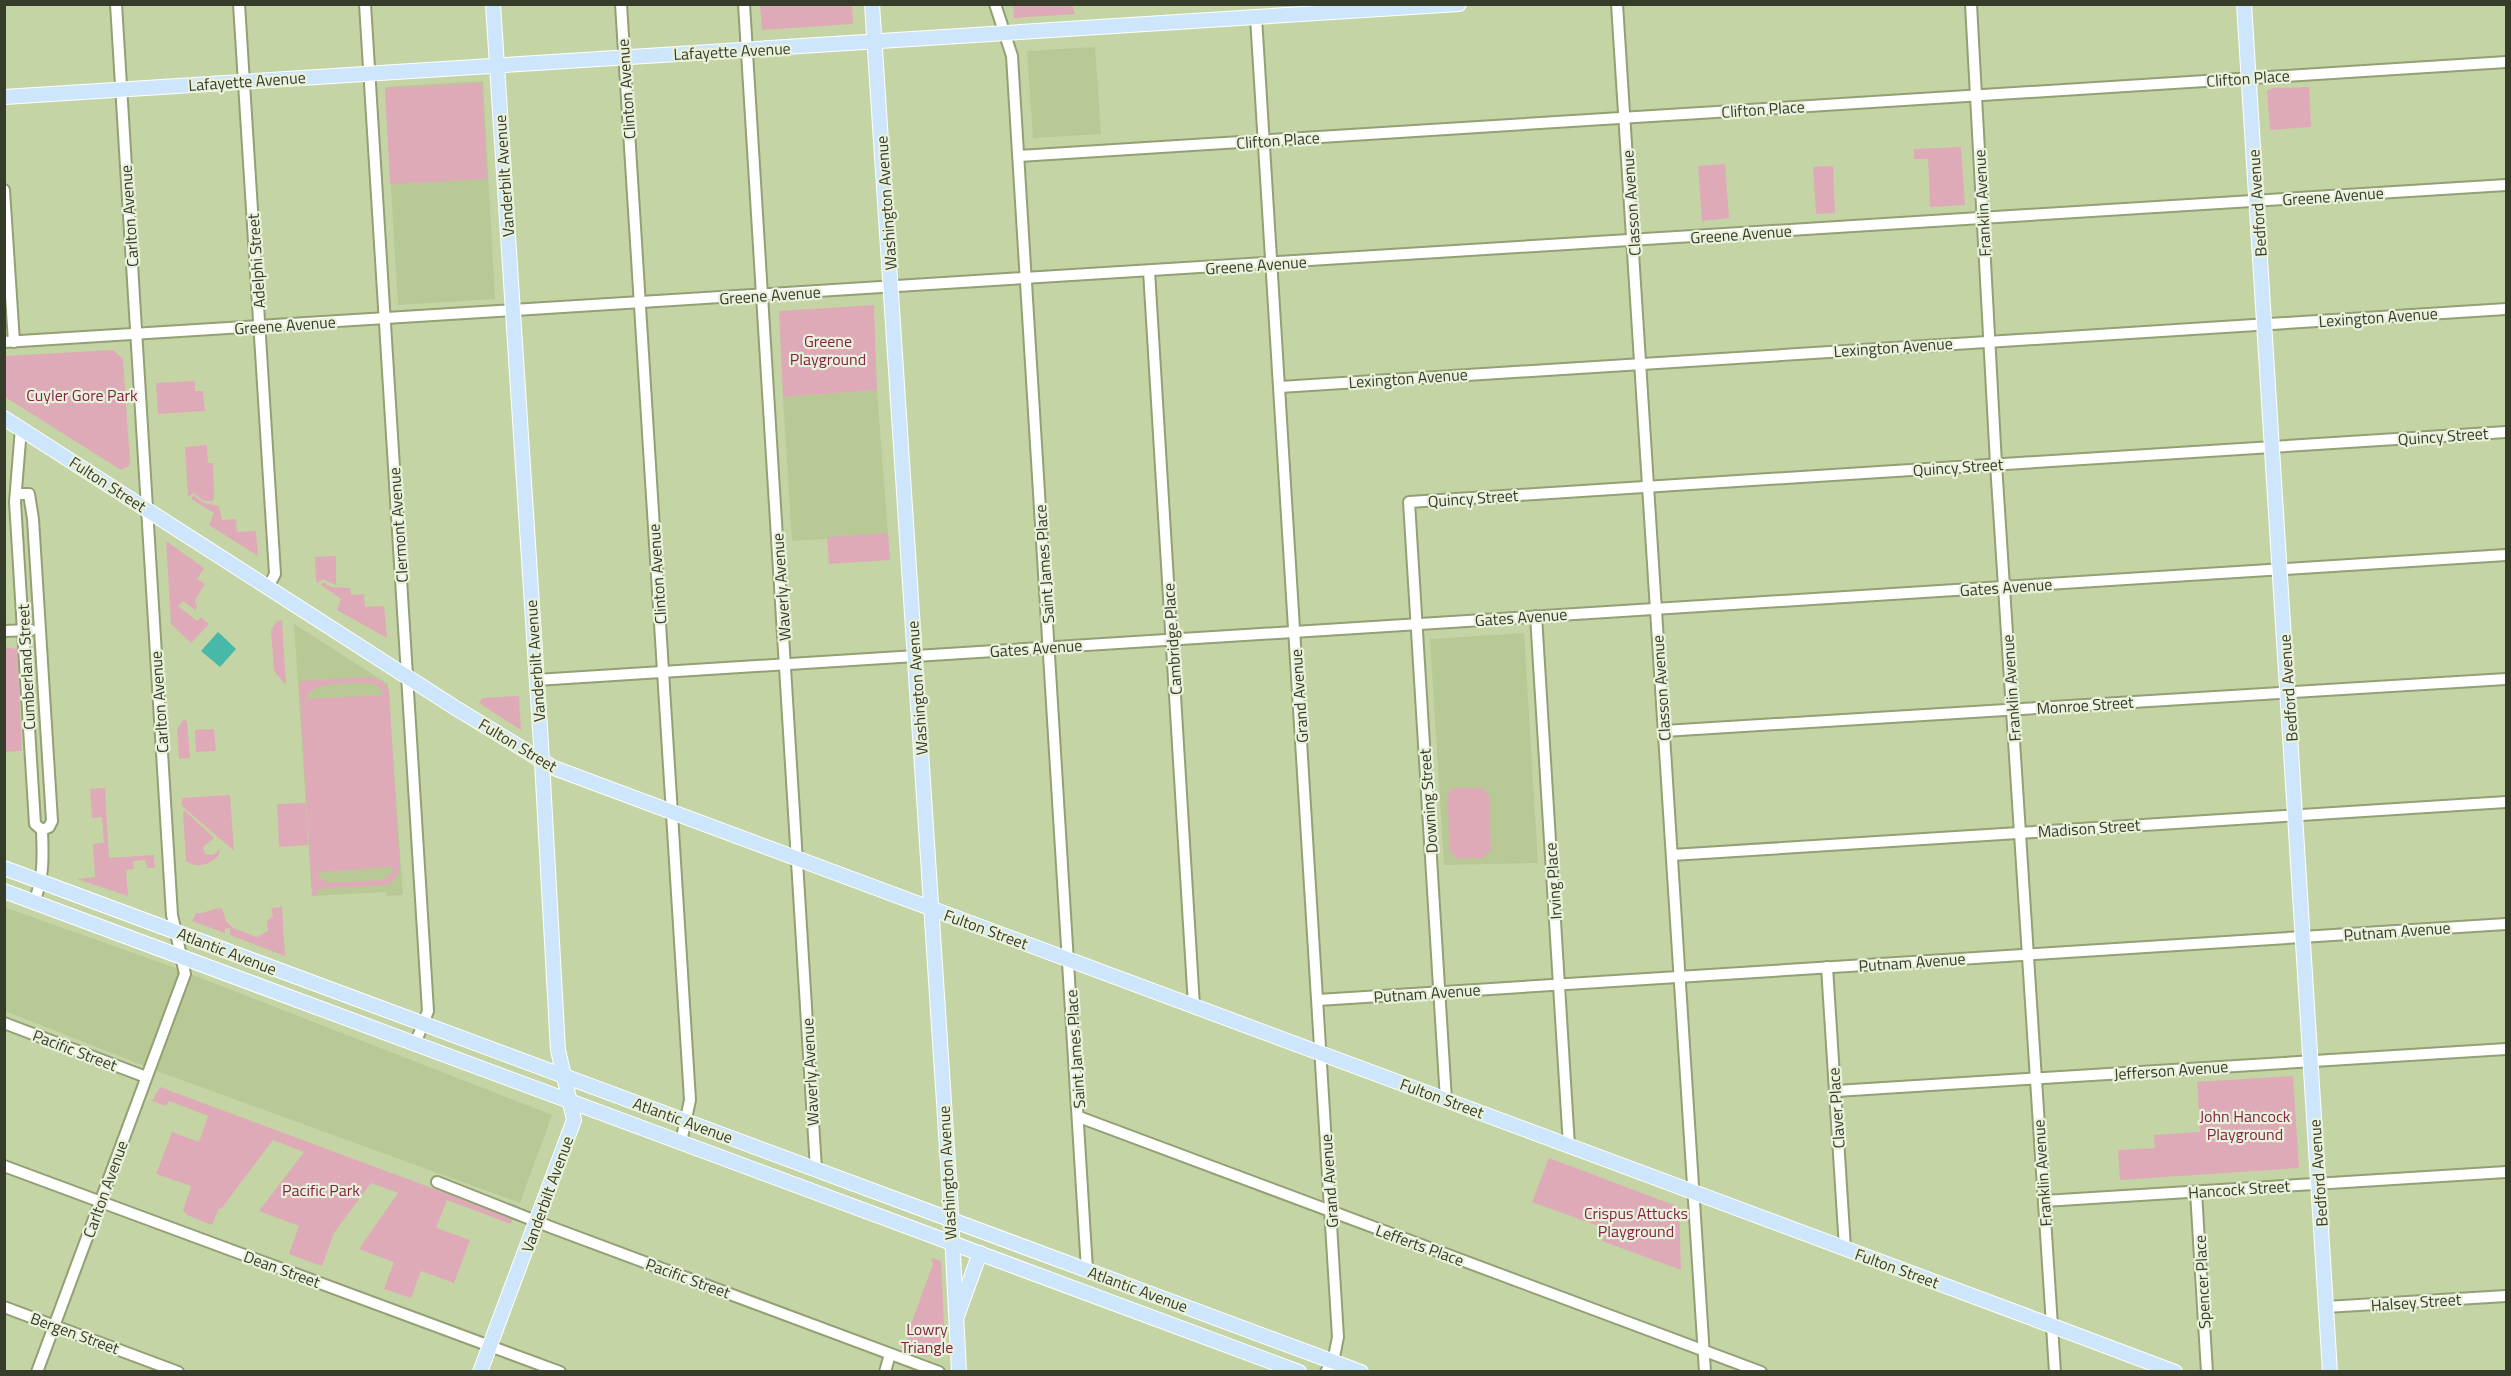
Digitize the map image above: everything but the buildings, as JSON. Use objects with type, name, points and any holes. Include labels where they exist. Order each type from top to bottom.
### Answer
[{"type":"main road","name":"Vanderbilt Avenue","points":[[480,1371],[574,1120],[558,1050],[542,762],[493,4]]},
{"type":"main road","name":"Washington Avenue","points":[[873,4],[932,909],[959,1371]]},
{"type":"main road","name":"Lafayette Avenue","points":[[4,97],[1459,4]]},
{"type":"main road","name":"Bedford Avenue","points":[[2244,4],[2331,1371]]},
{"type":"main road","name":"Fulton Street","points":[[4,418],[542,762],[672,813],[2175,1371]]},
{"type":"main road","name":"Atlantic Avenue","points":[[4,868],[1087,1270],[1329,1366],[1361,1371]]},
{"type":"main road","name":"Atlantic Avenue","points":[[4,891],[1299,1371]]},
{"type":"main road","points":[[955,1320],[980,1253]]},
{"type":"street","name":"Carlton Avenue","points":[[37,1371],[184,976],[172,915],[116,4]]},
{"type":"street","name":"Adelphi Street","points":[[239,4],[275,574],[268,587]]},
{"type":"street","name":"Clermont Avenue","points":[[365,4],[428,1011],[415,1044]]},
{"type":"street","name":"Clinton Avenue","points":[[621,4],[690,1100],[681,1142]]},
{"type":"street","name":"Waverly Avenue","points":[[744,4],[816,1169]]},
{"type":"street","name":"Saint James Place","points":[[995,4],[1012,56],[1087,1270]]},
{"type":"street","name":"Classon Avenue","points":[[1617,4],[1705,1371]]},
{"type":"street","name":"Franklin Avenue","points":[[1971,4],[1996,464],[2055,1371]]},
{"type":"street","name":"Grand Avenue","points":[[1256,17],[1338,1337],[1329,1366]]},
{"type":"street","name":"Clifton Place","points":[[1018,156],[2506,62]]},
{"type":"street","name":"Greene Avenue","points":[[9,342],[2506,186]]},
{"type":"street","points":[[4,190],[9,342]]},
{"type":"street","name":"Cambridge Place","points":[[1149,271],[1194,1006]]},
{"type":"street","name":"Lexington Avenue","points":[[1280,387],[2506,309]]},
{"type":"street","name":"Cumberland Street","points":[[21,428],[16,494],[35,824],[42,830],[41,882],[34,902]]},
{"type":"street","name":"Quincy Street","points":[[1409,502],[2506,432]]},
{"type":"street","points":[[16,494],[29,494],[31,501],[52,821],[49,827],[42,830]]},
{"type":"street","name":"Downing Street","points":[[1409,502],[1446,1100]]},
{"type":"street","name":"Gates Avenue","points":[[536,680],[2506,555]]},
{"type":"street","name":"Irving Place","points":[[1536,616],[1569,1146]]},
{"type":"street","points":[[4,631],[24,629],[40,631]]},
{"type":"street","name":"Monroe Street","points":[[1664,731],[2506,679]]},
{"type":"street","name":"Madison Street","points":[[1672,855],[2506,802]]},
{"type":"street","name":"Putnam Avenue","points":[[1318,1000],[2506,924]]},
{"type":"street","name":"Claver Place","points":[[1827,967],[1845,1248]]},
{"type":"street","name":"Pacific Street","points":[[4,1023],[146,1077]]},
{"type":"street","name":"Jefferson Avenue","points":[[1836,1091],[2506,1049]]},
{"type":"street","name":"Lefferts Place","points":[[1079,1117],[1761,1371]]},
{"type":"street","name":"Dean Street","points":[[4,1166],[560,1371]]},
{"type":"street","name":"Hancock Street","points":[[2044,1201],[2506,1172]]},
{"type":"street","name":"Pacific Street","points":[[437,1182],[939,1371]]},
{"type":"street","name":"Spencer Place","points":[[2196,1192],[2207,1371]]},
{"type":"street","name":"Halsey Street","points":[[2326,1307],[2506,1296]]},
{"type":"street","name":"Bergen Street","points":[[4,1307],[178,1371]]},
{"type":"street","points":[[885,1371],[890,1354]]},
{"type":"shaded area","points":[[1095,47],[1101,134],[1033,138],[1027,51]]},
{"type":"shaded area","points":[[483,81],[495,299],[398,305],[385,87]]},
{"type":"shaded area","points":[[877,390],[888,535],[792,541],[783,397]]},
{"type":"shaded area","points":[[294,624],[388,684],[403,895],[387,896],[386,892],[312,896]]},
{"type":"shaded area","points":[[1524,633],[1538,863],[1444,865],[1430,639]]},
{"type":"shaded area","points":[[4,907],[170,966],[552,1115],[520,1203],[157,1071],[5,1011]]},
{"type":"green space","points":[[760,5],[852,5],[853,24],[762,30]]},
{"type":"green space","points":[[1013,5],[1072,5],[1075,14],[1014,18]]},
{"type":"green space","points":[[482,83],[487,179],[390,184],[385,88]]},
{"type":"green space","points":[[2309,87],[2311,127],[2270,130],[2267,91],[2273,88]]},
{"type":"green space","points":[[1961,147],[1965,205],[1930,207],[1928,159],[1914,159],[1914,149]]},
{"type":"green space","points":[[1725,164],[1729,218],[1702,221],[1698,166]]},
{"type":"green space","points":[[1833,166],[1835,213],[1816,214],[1813,167]]},
{"type":"green space","name":"Greene Playground","points":[[874,305],[877,390],[783,397],[779,311]]},
{"type":"green space","name":"Cuyler Gore Park","points":[[113,350],[123,359],[130,463],[121,470],[5,397],[5,356]]},
{"type":"green space","points":[[195,381],[195,391],[203,391],[205,411],[158,414],[156,383]]},
{"type":"green space","points":[[207,445],[208,463],[213,463],[213,501],[204,501],[193,493],[188,497],[185,447]]},
{"type":"green space","points":[[193,495],[204,503],[219,506],[222,520],[236,519],[237,532],[256,531],[258,556],[209,525],[214,513],[191,499]]},
{"type":"green space","points":[[888,533],[890,560],[829,564],[827,537]]},
{"type":"green space","points":[[166,541],[204,568],[197,579],[205,584],[195,600],[197,607],[195,610],[183,601],[178,606],[197,621],[201,617],[209,624],[191,643],[171,624]]},
{"type":"green space","points":[[336,556],[336,585],[322,579],[318,583],[315,557]]},
{"type":"green space","points":[[323,582],[331,587],[350,588],[351,595],[364,594],[365,607],[384,606],[387,638],[337,610],[341,599],[321,585]]},
{"type":"green space","points":[[282,620],[286,685],[274,671],[271,630],[277,621]]},
{"type":"green space","points":[[4,647],[17,649],[22,751],[5,752]]},
{"type":"green space","points":[[369,677],[382,681],[389,691],[400,870],[394,880],[387,885],[318,889],[317,895],[312,896],[299,681]],"holes":[[[371,683],[379,687],[383,695],[306,699],[310,693],[324,686]],[[394,867],[390,875],[382,880],[329,883],[321,879],[317,872]]]},
{"type":"green space","points":[[519,696],[521,730],[479,703],[482,698]]},
{"type":"green space","points":[[184,719],[187,722],[190,758],[179,759],[177,729]]},
{"type":"green space","points":[[214,729],[216,751],[196,752],[195,730]]},
{"type":"green space","points":[[105,788],[109,858],[154,855],[155,868],[147,868],[145,860],[133,861],[134,869],[126,870],[128,896],[77,879],[95,877],[93,844],[104,843],[102,817],[92,818],[90,789]]},
{"type":"green space","points":[[1454,788],[1482,788],[1489,796],[1491,849],[1483,858],[1457,859],[1450,852],[1447,794]]},
{"type":"green space","points":[[230,795],[234,851],[182,806],[182,798]]},
{"type":"green space","points":[[306,803],[308,845],[279,847],[277,804]]},
{"type":"green space","points":[[185,811],[214,838],[203,847],[205,854],[213,855],[220,849],[219,855],[207,863],[195,865],[186,861],[183,812]]},
{"type":"green space","points":[[282,907],[285,956],[230,935],[230,928],[225,929],[225,933],[192,921],[196,913],[222,908],[226,921],[233,928],[257,937],[268,931],[267,921],[273,916],[271,908]]},
{"type":"green space","name":"John Hancock Playground","points":[[2293,1076],[2299,1168],[2120,1180],[2118,1150],[2155,1148],[2154,1135],[2200,1132],[2197,1082]]},
{"type":"green space","name":"Pacific Park","points":[[160,1087],[513,1218],[511,1224],[447,1200],[436,1228],[470,1240],[454,1283],[421,1271],[411,1298],[384,1289],[394,1262],[359,1249],[398,1193],[371,1183],[334,1233],[322,1266],[289,1254],[299,1226],[259,1211],[304,1152],[273,1140],[221,1209],[219,1208],[212,1225],[187,1215],[183,1210],[191,1186],[156,1174],[172,1132],[199,1142],[208,1116],[169,1101],[166,1106],[152,1101]]},
{"type":"green space","name":"Crispus Attucks Playground","points":[[1549,1158],[1679,1207],[1681,1270],[1602,1241],[1607,1229],[1532,1202]]},
{"type":"green space","name":"Lowry Triangle","points":[[931,1258],[941,1261],[945,1343],[938,1353],[925,1357],[910,1348],[907,1335],[933,1264]]},
{"type":"water","points":[[218,632],[236,649],[220,667],[201,651]]}]
